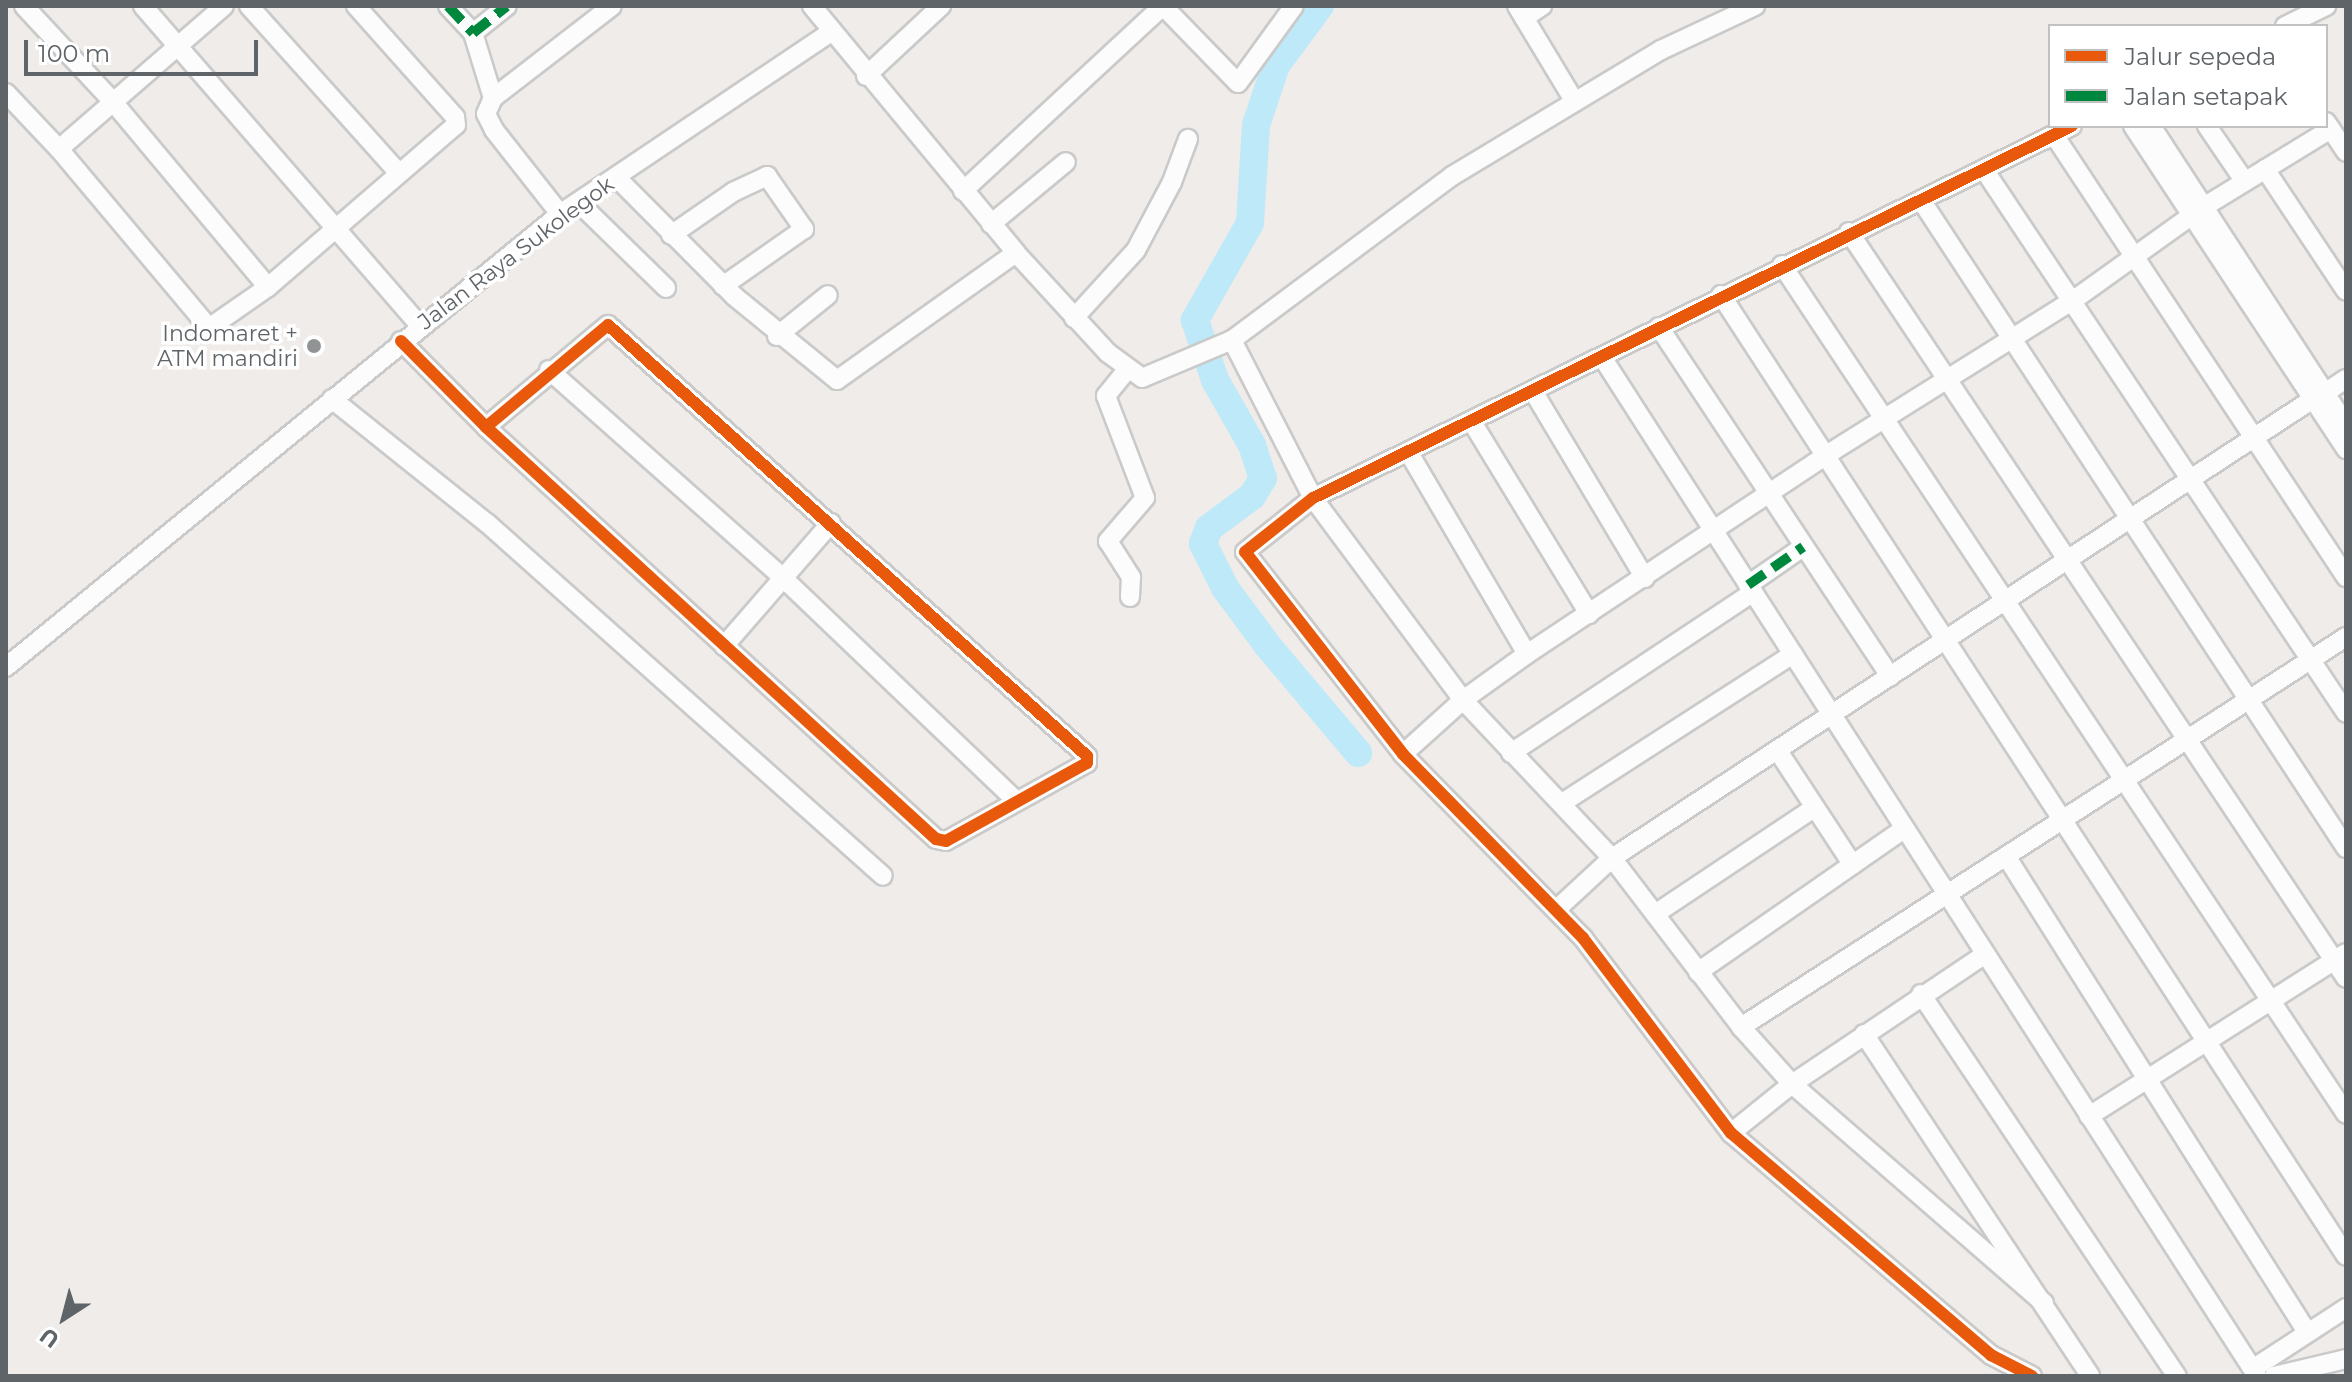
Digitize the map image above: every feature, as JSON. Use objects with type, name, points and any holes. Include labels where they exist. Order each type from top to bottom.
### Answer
[{"type":"street","points":[[24,6],[114,103],[268,287]]},
{"type":"street","points":[[143,6],[420,326]]},
{"type":"street","points":[[59,149],[224,6]]},
{"type":"street","points":[[249,6],[399,173]]},
{"type":"street","points":[[6,93],[59,149],[204,326],[211,327],[268,287],[337,229],[456,121],[356,6]]},
{"type":"street","points":[[448,6],[473,33],[493,98]]},
{"type":"street","points":[[473,33],[507,6]]},
{"type":"street","points":[[560,214],[494,130],[486,114],[493,98],[612,6]]},
{"type":"street","points":[[812,6],[866,76],[1074,318],[1126,371],[1149,377],[1232,340],[1452,176],[1661,50],[1755,6]]},
{"type":"street","points":[[866,76],[941,6]]},
{"type":"street","points":[[963,191],[1164,6],[1238,83],[1294,6]]},
{"type":"street","points":[[1542,6],[1520,12],[1575,102]]},
{"type":"street","points":[[2289,24],[2326,6]]},
{"type":"street","name":"Jalan Raya Sukolegok","points":[[6,667],[560,214],[831,32]]},
{"type":"street","points":[[2329,126],[2346,152]]},
{"type":"street","points":[[2032,1376],[1991,1355],[1731,1133],[1557,909],[1403,754],[1245,552],[1313,498],[1472,422],[1849,232],[1985,171],[2068,128]]},
{"type":"street","points":[[2134,128],[2196,212],[2319,396],[2346,449]]},
{"type":"street","points":[[2152,128],[2196,212]]},
{"type":"street","points":[[2208,128],[2243,179]]},
{"type":"street","points":[[1403,754],[1463,700],[1527,654],[1823,457],[2075,299],[2138,257],[2243,179],[2265,169],[2326,128]]},
{"type":"street","points":[[2054,135],[2138,257],[2346,577]]},
{"type":"street","points":[[1074,318],[1136,250],[1172,182],[1188,139]]},
{"type":"street","points":[[991,224],[1066,162]]},
{"type":"street","points":[[2265,169],[2346,291]]},
{"type":"street","points":[[1985,171],[2075,299],[2346,713]]},
{"type":"street","points":[[671,235],[733,192],[767,176],[804,229],[723,286]]},
{"type":"street","points":[[616,177],[723,286],[777,336],[831,379],[841,380],[1016,253]]},
{"type":"street","points":[[1921,200],[2346,848]]},
{"type":"street","points":[[578,202],[666,288]]},
{"type":"street","points":[[1849,232],[2070,558],[2183,739],[2340,957],[2346,978]]},
{"type":"street","points":[[1782,265],[2346,1114]]},
{"type":"street","points":[[777,336],[828,295]]},
{"type":"street","points":[[1721,295],[2059,820],[2208,1041],[2346,1256]]},
{"type":"street","points":[[401,341],[486,427],[936,839],[946,841],[1087,763],[1087,756],[608,325],[549,370],[486,427]]},
{"type":"street","points":[[1659,327],[1890,676]]},
{"type":"street","points":[[1232,340],[1313,498],[1463,700],[1612,858],[1741,1027],[1792,1084],[2044,1303]]},
{"type":"street","points":[[1602,357],[1943,893],[2256,1372],[2307,1332],[2346,1308]]},
{"type":"street","points":[[549,370],[782,577],[1016,801]]},
{"type":"street","points":[[1126,371],[1106,396],[1145,498],[1108,541],[1131,577],[1130,597]]},
{"type":"street","points":[[1557,909],[1612,858],[1778,751],[2003,598],[2346,379]]},
{"type":"street","points":[[1533,391],[1645,578]]},
{"type":"street","points":[[2319,396],[2346,425]]},
{"type":"street","points":[[332,399],[487,523],[883,876]]},
{"type":"street","points":[[1472,422],[1589,614]]},
{"type":"street","points":[[1409,453],[1527,654]]},
{"type":"street","points":[[724,646],[831,523]]},
{"type":"street","points":[[1511,753],[1750,588],[1803,547]]},
{"type":"street","points":[[1741,1027],[1943,893],[2006,856],[2183,739],[2346,637]]},
{"type":"street","points":[[1562,803],[1793,654]]},
{"type":"street","points":[[1778,751],[1853,865]]},
{"type":"street","points":[[1655,914],[1814,808]]},
{"type":"street","points":[[1698,972],[1904,829]]},
{"type":"street","points":[[2006,856],[2150,1078],[2307,1332]]},
{"type":"street","points":[[1731,1133],[1792,1084],[1921,994],[1984,955]]},
{"type":"street","points":[[2089,1116],[2340,957]]},
{"type":"street","points":[[1921,994],[2177,1376]]},
{"type":"street","points":[[1864,1034],[2090,1376]]},
{"type":"street","points":[[2274,1376],[2346,1359]]},
{"type":"waterway","points":[[1320,6],[1276,65],[1256,125],[1250,223],[1195,320],[1215,380],[1252,445],[1263,478],[1252,496],[1209,528],[1203,544],[1225,588],[1268,646],[1358,753]]},
{"type":"marked path","points":[[448,6],[473,33],[507,6]]},
{"type":"marked path","points":[[1748,585],[1803,547]]},
{"type":"cycle path","points":[[2032,1376],[1991,1355],[1731,1133],[1583,938],[1403,754],[1245,552],[1313,498],[2068,128]]},
{"type":"cycle path","points":[[401,341],[486,427],[936,839],[946,841],[1087,763],[1087,756],[608,325],[486,427]]},
{"type":"place","name":"Indomaret + ATM mandiri","points":[[314,346]]}]
